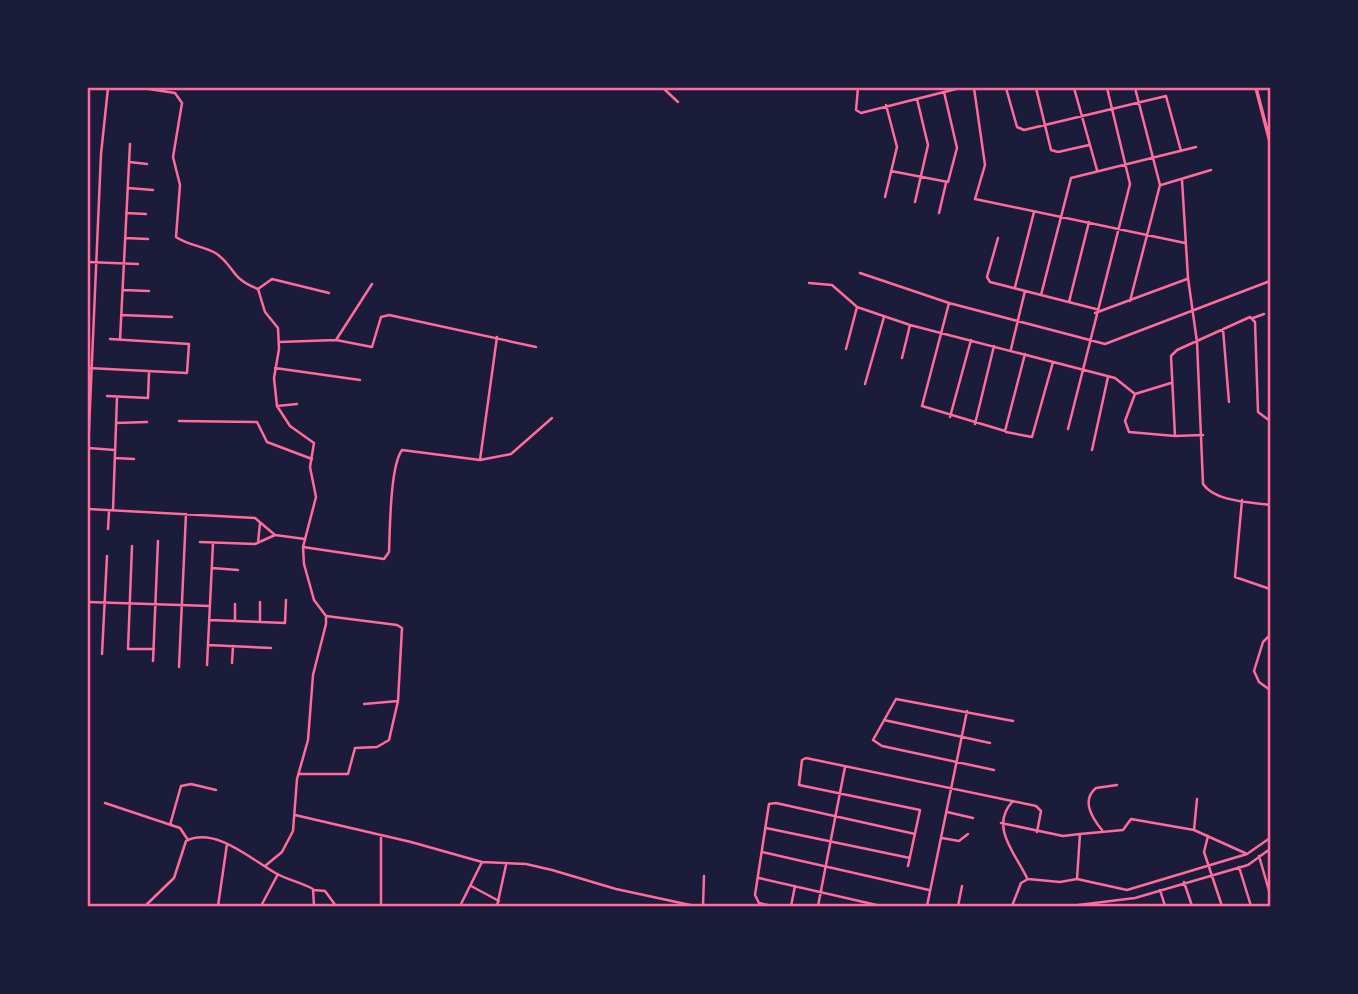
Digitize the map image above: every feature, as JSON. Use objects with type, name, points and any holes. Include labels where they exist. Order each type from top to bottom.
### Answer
[{"type":"street","points":[[108,88],[101,154],[88,449],[115,450]]},
{"type":"street","points":[[142,88],[175,93],[182,103],[173,156],[180,185],[174,228],[176,237],[196,248],[214,253],[235,277],[258,289],[265,312],[278,328],[275,368],[277,406],[290,426],[313,441],[310,467],[316,497],[303,547],[311,593],[326,616],[313,675],[308,740],[290,841],[265,866]]},
{"type":"street","points":[[663,88],[678,102]]},
{"type":"street","points":[[858,88],[858,113],[960,88]]},
{"type":"street","points":[[974,88],[985,164],[975,198],[1034,212],[1061,215],[1146,237],[1186,243]]},
{"type":"street","points":[[1006,88],[1018,128],[1024,130],[1166,96],[1181,151]]},
{"type":"street","points":[[1036,88],[1051,150],[1058,152],[1089,145]]},
{"type":"street","points":[[1074,88],[1097,170]]},
{"type":"street","points":[[1068,429],[1088,340],[1130,184],[1127,162],[1107,88]]},
{"type":"street","points":[[1130,301],[1160,186],[1135,88]]},
{"type":"street","points":[[1256,88],[1270,142]]},
{"type":"street","points":[[939,213],[957,148],[944,92]]},
{"type":"street","points":[[915,202],[928,145],[917,99]]},
{"type":"street","points":[[885,197],[897,147],[886,106]]},
{"type":"street","points":[[120,340],[130,145]]},
{"type":"street","points":[[1041,295],[1070,178],[1196,146]]},
{"type":"street","points":[[129,162],[147,164]]},
{"type":"street","points":[[1160,186],[1211,170]]},
{"type":"street","points":[[891,172],[946,183]]},
{"type":"street","points":[[1182,180],[1188,278],[1194,310],[1204,435],[1202,479],[1211,493],[1270,505]]},
{"type":"street","points":[[128,188],[153,190]]},
{"type":"street","points":[[1014,288],[1034,212]]},
{"type":"street","points":[[126,213],[146,214]]},
{"type":"street","points":[[1069,302],[1089,222]]},
{"type":"street","points":[[125,238],[148,239]]},
{"type":"street","points":[[998,238],[988,280],[1096,311],[1188,278]]},
{"type":"street","points":[[88,262],[138,264]]},
{"type":"street","points":[[860,273],[949,303],[1097,344],[1110,343],[1270,281]]},
{"type":"street","points":[[258,289],[272,279],[329,293]]},
{"type":"street","points":[[809,283],[832,285],[857,307],[884,317],[1118,379],[1135,394]]},
{"type":"street","points":[[336,340],[372,284]]},
{"type":"street","points":[[123,290],[149,291]]},
{"type":"street","points":[[1011,350],[1025,291]]},
{"type":"street","points":[[949,303],[921,404],[950,417],[1032,437],[1053,362]]},
{"type":"street","points":[[846,349],[857,307]]},
{"type":"street","points":[[1175,436],[1171,356],[1177,350],[1223,329],[1265,314]]},
{"type":"street","points":[[121,315],[172,317]]},
{"type":"street","points":[[279,342],[336,340],[372,347],[382,317],[389,315],[536,347]]},
{"type":"street","points":[[864,384],[884,317]]},
{"type":"street","points":[[1253,318],[1258,412],[1270,421]]},
{"type":"street","points":[[902,358],[911,325]]},
{"type":"street","points":[[1223,329],[1229,402]]},
{"type":"street","points":[[480,460],[497,337]]},
{"type":"street","points":[[90,368],[187,373],[189,344],[110,339]]},
{"type":"street","points":[[950,417],[971,340]]},
{"type":"street","points":[[975,424],[994,346]]},
{"type":"street","points":[[1005,431],[1025,355]]},
{"type":"street","points":[[275,368],[360,380]]},
{"type":"street","points":[[107,397],[148,398],[149,371]]},
{"type":"street","points":[[1092,450],[1108,377]]},
{"type":"street","points":[[1135,394],[1171,383]]},
{"type":"street","points":[[1135,394],[1125,421],[1126,429],[1142,435],[1204,435]]},
{"type":"street","points":[[108,529],[115,458],[117,397]]},
{"type":"street","points":[[277,406],[297,404]]},
{"type":"street","points":[[303,547],[384,559],[389,552],[400,452],[417,449],[480,460],[517,451],[552,418]]},
{"type":"street","points":[[179,421],[257,422],[267,442],[312,459]]},
{"type":"street","points":[[116,423],[147,422]]},
{"type":"street","points":[[115,458],[134,459]]},
{"type":"street","points":[[1242,500],[1235,577],[1270,589]]},
{"type":"street","points":[[88,509],[255,518],[275,535],[305,539]]},
{"type":"street","points":[[179,667],[186,514]]},
{"type":"street","points":[[258,543],[260,523]]},
{"type":"street","points":[[200,542],[258,543],[275,535]]},
{"type":"street","points":[[153,661],[158,541]]},
{"type":"street","points":[[207,665],[213,543]]},
{"type":"street","points":[[132,547],[128,649],[154,649]]},
{"type":"street","points":[[102,654],[107,556]]},
{"type":"street","points":[[212,568],[238,570]]},
{"type":"street","points":[[209,620],[285,623],[286,600]]},
{"type":"street","points":[[88,602],[210,606]]},
{"type":"street","points":[[260,602],[260,622]]},
{"type":"street","points":[[235,604],[235,621]]},
{"type":"street","points":[[300,774],[348,774],[355,748],[377,747],[389,740],[398,701],[403,635],[400,626],[326,616]]},
{"type":"street","points":[[1270,635],[1263,642],[1254,671],[1259,682],[1270,690]]},
{"type":"street","points":[[208,645],[271,648]]},
{"type":"street","points":[[232,663],[233,646]]},
{"type":"street","points":[[994,770],[875,743],[874,737],[896,699],[1013,721]]},
{"type":"street","points":[[364,704],[398,701]]},
{"type":"street","points":[[927,906],[967,712]]},
{"type":"street","points":[[883,720],[990,743]]},
{"type":"street","points":[[920,810],[799,785],[797,781],[804,758],[1013,801],[1040,809],[1037,832]]},
{"type":"street","points":[[818,906],[845,767]]},
{"type":"street","points":[[170,825],[181,786],[196,784],[216,790]]},
{"type":"street","points":[[1103,831],[1088,810],[1090,797],[1097,788],[1117,785]]},
{"type":"street","points":[[1194,830],[1198,799]]},
{"type":"street","points":[[1013,801],[1003,813],[1001,824],[1008,848],[1028,879]]},
{"type":"street","points":[[105,803],[170,825],[183,831],[188,840],[174,878],[145,906]]},
{"type":"street","points":[[772,906],[756,901],[768,807],[774,803],[915,834]]},
{"type":"street","points":[[908,866],[922,804]]},
{"type":"street","points":[[947,812],[974,818]]},
{"type":"street","points":[[295,815],[482,862],[506,865],[517,863],[552,870],[616,889],[695,906]]},
{"type":"street","points":[[1001,824],[1063,836],[1123,830],[1130,819],[1194,830],[1247,854]]},
{"type":"street","points":[[766,828],[910,858]]},
{"type":"street","points":[[942,838],[959,841],[968,834]]},
{"type":"street","points":[[1077,879],[1080,834]]},
{"type":"street","points":[[381,835],[381,906]]},
{"type":"street","points":[[1208,836],[1204,852],[1222,906]]},
{"type":"street","points":[[188,840],[197,838],[227,844],[278,874],[314,890],[325,891],[336,906]]},
{"type":"street","points":[[1012,906],[1021,883],[1028,879],[1060,882],[1077,879],[1120,890],[1247,854],[1270,838]]},
{"type":"street","points":[[218,906],[227,844]]},
{"type":"street","points":[[1070,906],[1135,898],[1239,867],[1270,849]]},
{"type":"street","points":[[761,852],[929,890]]},
{"type":"street","points":[[1259,856],[1270,894]]},
{"type":"street","points":[[460,906],[482,862]]},
{"type":"street","points":[[497,906],[506,865]]},
{"type":"street","points":[[1239,867],[1251,906]]},
{"type":"street","points":[[261,906],[278,874]]},
{"type":"street","points":[[703,906],[704,876]]},
{"type":"street","points":[[759,877],[881,906]]},
{"type":"street","points":[[1185,882],[1192,906]]},
{"type":"street","points":[[470,885],[499,901]]},
{"type":"street","points":[[790,906],[795,886]]},
{"type":"street","points":[[958,906],[962,886]]},
{"type":"street","points":[[314,890],[314,906]]},
{"type":"street","points":[[1160,890],[1165,906]]},
{"type":"street","points":[[1135,898],[1138,906]]},
{"type":"street","points":[[843,906],[844,899]]},
{"type":"street","points":[[1108,900],[1111,906]]}]
